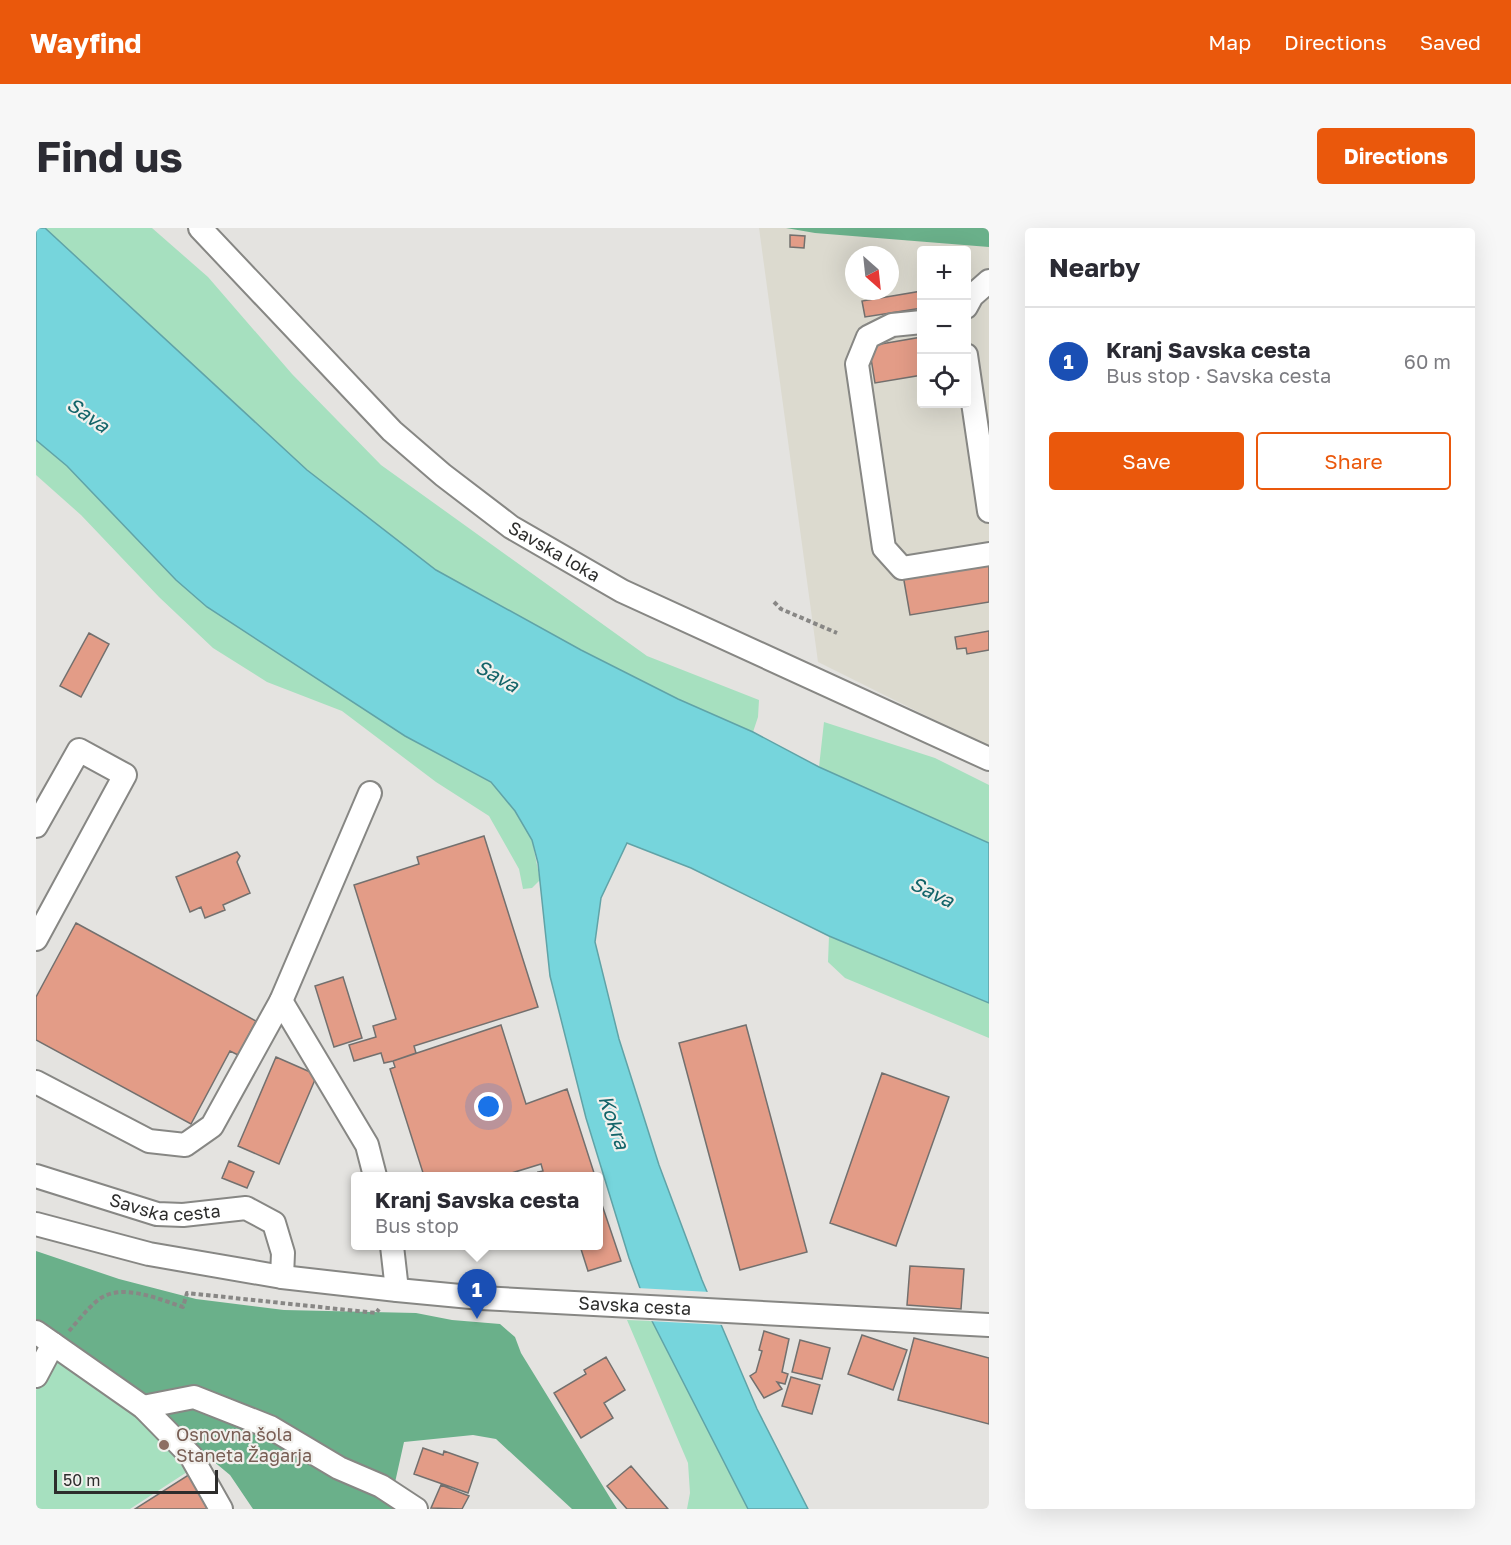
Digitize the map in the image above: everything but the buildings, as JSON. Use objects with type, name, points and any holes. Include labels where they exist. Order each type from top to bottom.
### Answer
[{"type":"street","name":"Savska loka","points":[[200,228],[392,432],[511,527],[622,591],[989,759]]},
{"type":"street","points":[[970,300],[989,281]]},
{"type":"street","points":[[917,323],[892,326],[868,337],[857,364],[884,548],[902,568],[989,554]]},
{"type":"street","points":[[971,389],[989,511]]},
{"type":"street","points":[[36,826],[79,750],[125,775],[36,939]]},
{"type":"street","points":[[36,1082],[149,1141],[185,1144],[212,1126],[280,1001],[370,793]]},
{"type":"street","points":[[280,1001],[368,1145],[374,1172]]},
{"type":"street","name":"Savska cesta","points":[[36,1176],[157,1214],[183,1215],[246,1208],[274,1223],[283,1253],[282,1277]]},
{"type":"street","name":"Savska cesta","points":[[36,1224],[149,1254],[389,1298],[481,1298],[603,1303],[989,1325]]},
{"type":"street","points":[[389,1298],[392,1250]]},
{"type":"street","points":[[36,1376],[44,1338],[143,1407],[191,1456],[221,1509]]},
{"type":"street","points":[[143,1407],[194,1397],[270,1427],[339,1468],[381,1486],[416,1509]]},
{"type":"path","points":[[774,602],[781,609],[837,633]]},
{"type":"path","points":[[44,1338],[63,1337],[98,1300],[110,1294],[140,1294],[183,1307],[187,1293],[376,1313],[389,1298]]},
{"type":"shaded area","points":[[759,228],[798,228],[989,241],[989,747],[818,662]]},
{"type":"green space","points":[[45,228],[152,228],[208,277],[292,374],[381,465],[647,656],[759,700],[758,717],[753,732],[678,699],[581,650],[436,570],[307,470]]},
{"type":"green space","points":[[786,228],[989,228],[989,247],[815,233]]},
{"type":"green space","points":[[36,440],[67,466],[176,580],[207,607],[405,736],[491,782],[515,811],[532,840],[540,880],[532,888],[523,889],[519,869],[489,816],[436,782],[342,711],[267,682],[213,648],[159,597],[81,515],[36,475]]},
{"type":"green space","points":[[824,722],[935,758],[989,785],[989,843],[819,767]]},
{"type":"green space","points":[[829,936],[989,1003],[989,1038],[845,978],[828,962]]},
{"type":"green space","points":[[36,1251],[119,1279],[196,1299],[284,1310],[416,1313],[452,1320],[500,1324],[515,1337],[521,1353],[617,1509],[572,1509],[496,1439],[473,1435],[404,1442],[392,1496],[407,1509],[253,1509],[230,1475],[165,1421],[149,1402],[79,1348],[36,1322]]},
{"type":"green space","points":[[627,1320],[652,1321],[748,1509],[687,1509],[690,1493],[688,1463]]},
{"type":"green space","points":[[58,1362],[90,1375],[108,1390],[146,1425],[187,1472],[130,1509],[36,1509],[36,1390],[47,1369]]},
{"type":"water","points":[[36,228],[45,228],[307,470],[436,570],[581,650],[678,699],[753,732],[819,767],[989,843],[989,1003],[829,936],[691,868],[627,843],[601,898],[595,942],[619,1039],[659,1165],[702,1280],[757,1409],[808,1509],[748,1509],[652,1321],[629,1258],[586,1118],[550,976],[538,863],[532,840],[515,811],[491,782],[405,736],[207,607],[176,580],[67,466],[36,440]]},
{"type":"pier","points":[[637,1288],[710,1292],[724,1325],[649,1321]]},
{"type":"place","name":"Kranj Savska cesta","points":[[477,1319]]},
{"type":"place","name":"Osnovna šola Staneta Žagarja","points":[[164,1445]]},
{"type":"water label","name":"Sava","points":[[88,415]]},
{"type":"water label","name":"Sava","points":[[497,676]]},
{"type":"water label","name":"Sava","points":[[932,892]]},
{"type":"water label","name":"Kokra","points":[[614,1122]]}]
